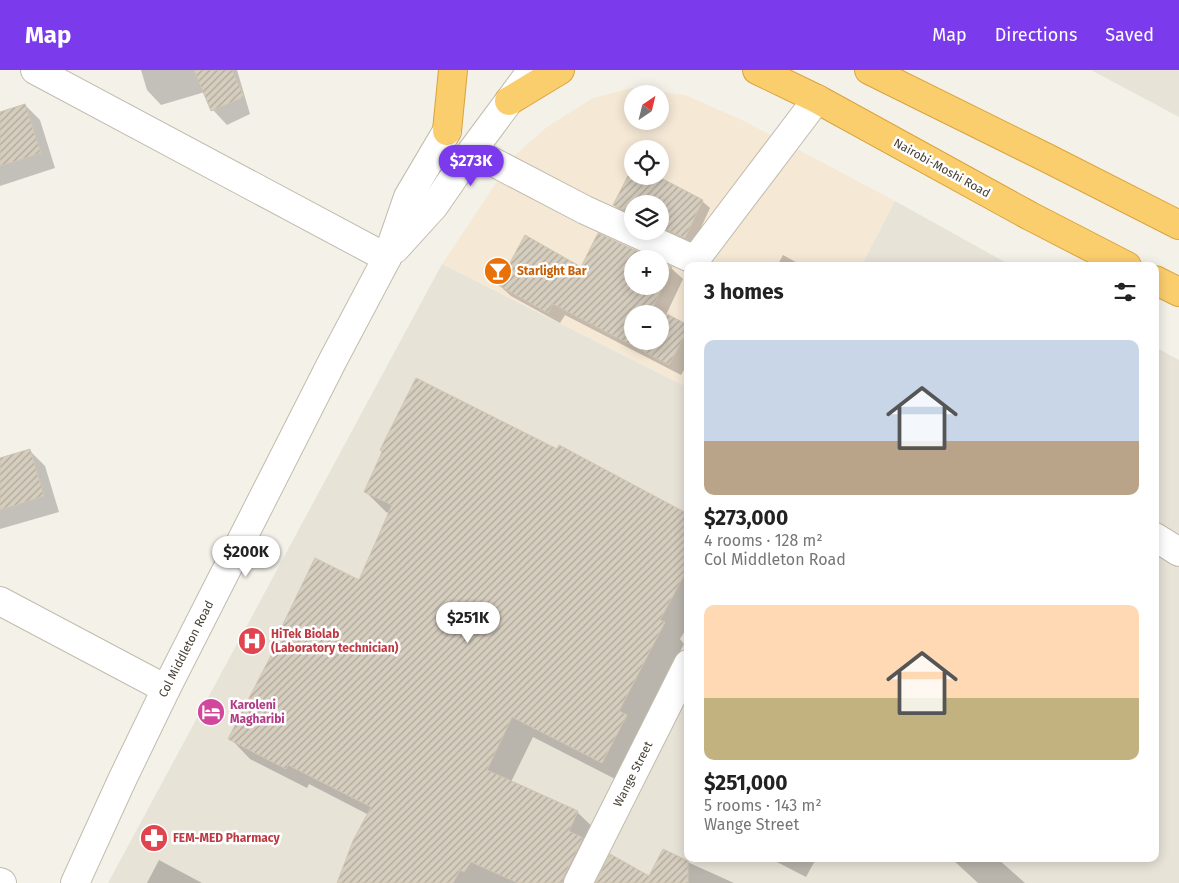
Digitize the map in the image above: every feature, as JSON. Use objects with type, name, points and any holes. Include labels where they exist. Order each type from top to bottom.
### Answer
[{"type":"highway","points":[[447,131],[453,70]]},
{"type":"highway","points":[[509,101],[560,70]]},
{"type":"highway","name":"Nairobi-Moshi Road","points":[[757,70],[817,100],[1119,262]]},
{"type":"highway","points":[[869,70],[1179,225]]},
{"type":"highway","points":[[1159,282],[1179,292]]},
{"type":"street","points":[[35,70],[387,258]]},
{"type":"street","name":"Col Middleton Road","points":[[447,186],[513,70]]},
{"type":"street","name":"Col Middleton Road","points":[[387,258],[434,206],[532,70]]},
{"type":"street","points":[[472,151],[585,210],[695,260],[817,100]]},
{"type":"street","points":[[447,131],[447,186]]},
{"type":"street","name":"Col Middleton Road","points":[[75,883],[166,689],[333,360],[387,258],[408,198],[447,131]]},
{"type":"street","points":[[1159,540],[1179,552]]},
{"type":"street","points":[[0,601],[166,689]]},
{"type":"street","name":"Wange Street","points":[[578,883],[684,672]]},
{"type":"shaded area","points":[[1091,70],[1179,70],[1179,117]]},
{"type":"shaded area","points":[[624,90],[624,130],[669,130],[669,93],[685,95],[742,120],[895,201],[863,262],[684,262],[684,385],[442,264],[514,156],[547,127],[593,98]]},
{"type":"shaded area","points":[[895,201],[1005,262],[863,262]]},
{"type":"shaded area","points":[[442,264],[684,385],[684,862],[1159,862],[1159,349],[1179,360],[1179,883],[108,883]]},
{"type":"building","points":[[194,70],[232,70],[244,97],[211,111]]},
{"type":"building","points":[[25,104],[41,153],[0,166],[0,112]]},
{"type":"building","points":[[669,182],[703,200],[685,238],[669,231],[669,195],[624,195],[624,210],[613,205],[624,184],[669,185]]},
{"type":"building","points":[[598,233],[635,250],[624,250],[624,295],[659,295],[654,305],[624,305],[624,341],[553,304],[548,313],[498,285],[525,235],[581,267]]},
{"type":"building","points":[[669,315],[684,323],[684,337],[669,365],[640,350],[669,350]]},
{"type":"building","points":[[416,378],[557,449],[559,445],[684,512],[684,575],[660,620],[665,622],[619,711],[627,715],[602,763],[512,717],[487,770],[578,811],[569,831],[583,838],[564,876],[563,883],[518,883],[471,862],[464,872],[460,870],[453,883],[337,883],[353,841],[371,807],[288,765],[286,769],[228,739],[279,640],[276,639],[315,558],[359,580],[392,505],[364,492],[382,452],[380,450]]},
{"type":"building","points":[[30,449],[44,496],[0,510],[0,458]]},
{"type":"building","points":[[663,849],[684,859],[684,862],[688,862],[688,883],[595,883],[610,854],[649,876]]},
{"type":"place","name":"Starlight Bar","points":[[498,271]]},
{"type":"place","name":"HiTek Biolab (Laboratory technician)","points":[[252,641]]},
{"type":"place","name":"Karoleni Magharibi","points":[[211,712]]},
{"type":"place","name":"FEM-MED Pharmacy","points":[[154,838]]}]
